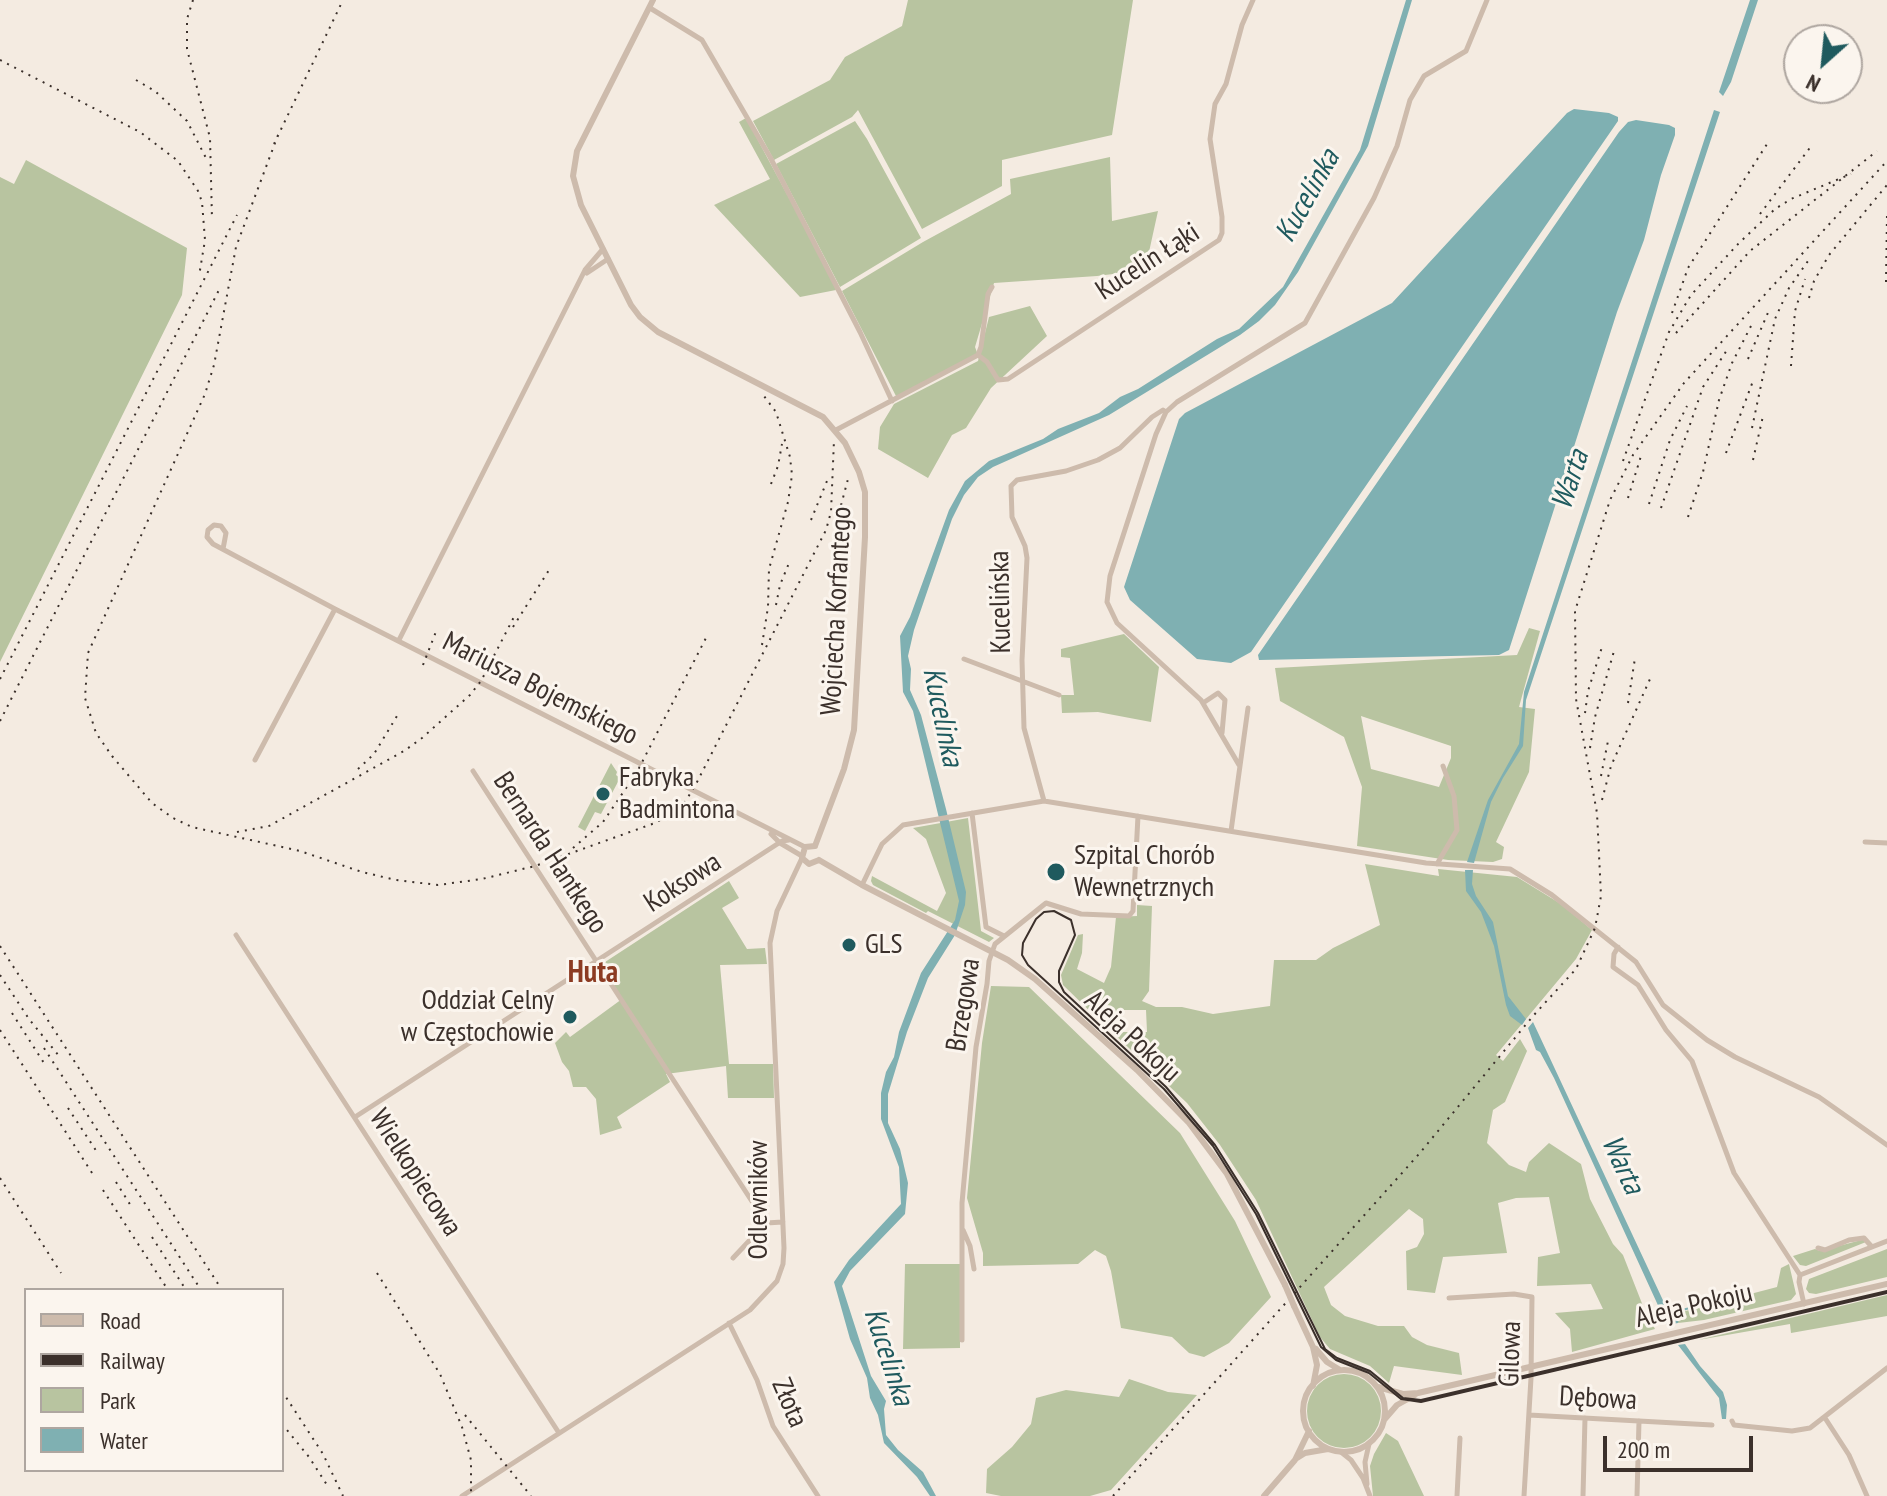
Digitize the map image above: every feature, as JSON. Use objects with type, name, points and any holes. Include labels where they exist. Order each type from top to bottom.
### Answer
[{"type":"street","name":"Wojciecha Korfantego","points":[[653,0],[585,136],[574,165],[575,191],[631,305],[648,325],[816,413],[836,430],[853,458],[866,502],[854,730],[844,769],[815,846]]},
{"type":"street","name":"Kucelin Łąki","points":[[978,355],[987,362],[998,380],[1008,379],[1219,240],[1222,217],[1211,155],[1215,104],[1226,84],[1242,25],[1253,0]]},
{"type":"street","points":[[1239,765],[1203,703],[1117,623],[1107,602],[1110,576],[1156,434],[1166,412],[1177,402],[1305,323],[1374,198],[1397,146],[1410,100],[1424,76],[1466,51],[1487,0]]},
{"type":"street","points":[[650,8],[702,40],[770,157],[892,401]]},
{"type":"street","points":[[399,640],[581,280],[594,257],[603,249]]},
{"type":"street","points":[[581,280],[588,271],[608,259]]},
{"type":"street","points":[[836,430],[978,355],[988,294],[992,287]]},
{"type":"street","name":"Kucelińska","points":[[1044,801],[1024,728],[1027,558],[1012,517],[1011,486],[1017,480],[1066,471],[1098,460],[1120,448],[1152,417],[1163,410],[1166,412]]},
{"type":"street","points":[[214,525],[221,526],[226,533],[223,549],[207,537],[208,530],[214,525]]},
{"type":"street","name":"Mariusza Bojemskiego","points":[[223,549],[805,847]]},
{"type":"street","points":[[255,760],[335,609]]},
{"type":"street","points":[[964,659],[1059,695]]},
{"type":"street","points":[[1203,703],[1218,693],[1225,700],[1222,734]]},
{"type":"street","points":[[1231,831],[1248,708]]},
{"type":"street","points":[[1437,864],[1457,830],[1457,808],[1443,766]]},
{"type":"street","name":"Bernarda Hantkego","points":[[473,771],[766,1223]]},
{"type":"street","points":[[862,885],[882,844],[903,825],[1044,801],[1437,864],[1510,869],[1552,895],[1636,962],[1663,1005],[1707,1040],[1735,1057],[1819,1097],[1887,1145]]},
{"type":"street","points":[[972,813],[986,927],[1004,936]]},
{"type":"street","name":"Brzegowa","points":[[962,1340],[962,1203],[976,1047],[989,961],[995,944],[1046,903],[1081,914],[1129,916],[1133,911],[1138,816]]},
{"type":"street","name":"Mariusza Bojemskiego","points":[[768,830],[780,843],[802,857]]},
{"type":"street","name":"Koksowa","points":[[355,1117],[780,843],[790,841]]},
{"type":"street","points":[[1865,842],[1887,843]]},
{"type":"street","points":[[815,846],[820,851],[819,860],[809,864],[802,857],[805,847],[815,846]]},
{"type":"street","name":"Odlewników","points":[[462,1496],[750,1310],[777,1281],[783,1261],[783,1222],[770,943],[777,911],[802,857]]},
{"type":"street","name":"Aleja Pokoju","points":[[819,860],[993,951],[1035,979],[1137,1070],[1189,1123],[1241,1198],[1285,1285],[1313,1347],[1317,1365],[1313,1386]]},
{"type":"street","name":"Odlewników","points":[[789,882],[809,864]]},
{"type":"street","name":"Wielkopiecowa","points":[[236,935],[559,1433]]},
{"type":"street","points":[[1618,947],[1613,967],[1638,985],[1666,1030],[1692,1061],[1734,1173],[1800,1275],[1804,1304]]},
{"type":"street","points":[[733,1258],[766,1223],[783,1222]]},
{"type":"street","name":"Brzegowa","points":[[962,1230],[970,1246],[974,1269]]},
{"type":"street","points":[[1818,1248],[1825,1250],[1849,1240],[1864,1238],[1872,1247]]},
{"type":"street","points":[[1800,1275],[1887,1241]]},
{"type":"street","name":"Aleja Pokoju","points":[[1378,1387],[1403,1394],[1418,1393],[1887,1284]]},
{"type":"street","name":"Gilowa","points":[[1449,1298],[1514,1294],[1532,1297],[1524,1496]]},
{"type":"street","name":"Złota","points":[[729,1323],[757,1380],[773,1426],[818,1496]]},
{"type":"street","name":"Aleja Pokoju","points":[[1313,1347],[1340,1370]]},
{"type":"street","points":[[1732,1421],[1734,1425],[1792,1431],[1810,1428],[1887,1368]]},
{"type":"street","points":[[1328,1449],[1309,1431],[1303,1412],[1306,1397],[1327,1374],[1340,1370],[1358,1373],[1378,1387],[1384,1403],[1384,1421],[1369,1444],[1365,1462],[1367,1489]]},
{"type":"street","name":"Aleja Pokoju","points":[[1384,1421],[1397,1405],[1418,1393]]},
{"type":"street","name":"Dębowa","points":[[1529,1415],[1712,1425]]},
{"type":"street","points":[[1583,1496],[1585,1418]]},
{"type":"street","points":[[1825,1418],[1849,1455],[1867,1496]]},
{"type":"street","points":[[1637,1496],[1639,1421]]},
{"type":"street","points":[[1295,1460],[1309,1431]]},
{"type":"street","points":[[1457,1496],[1460,1438]]},
{"type":"street","points":[[1264,1496],[1295,1460],[1305,1453],[1328,1449],[1341,1452],[1361,1449],[1369,1444]]},
{"type":"street","points":[[1341,1452],[1351,1460],[1370,1496]]},
{"type":"green space","points":[[908,0],[1133,0],[1112,135],[1002,160],[1002,186],[922,229],[858,110],[852,117],[774,160],[753,121],[830,80],[845,57],[902,26]]},
{"type":"green space","points":[[746,118],[836,290],[800,297],[714,205],[770,179],[739,122]]},
{"type":"green space","points":[[855,121],[921,238],[840,287],[776,164]]},
{"type":"green space","points":[[1110,157],[1112,221],[1158,211],[1149,252],[1137,271],[994,283],[975,347],[978,355],[897,398],[842,291],[1011,194],[1010,179]]},
{"type":"green space","points":[[26,160],[187,248],[182,295],[0,662],[0,177],[14,184]]},
{"type":"green space","points":[[1030,306],[1047,336],[991,388],[966,428],[952,435],[928,478],[878,449],[880,427],[894,404],[978,361],[989,317]]},
{"type":"green space","points":[[1529,628],[1540,631],[1519,707],[1535,709],[1529,772],[1496,842],[1504,847],[1502,859],[1493,862],[1448,860],[1357,846],[1362,787],[1344,737],[1280,701],[1275,668],[1517,655]],"holes":[[[1361,716],[1451,746],[1451,758],[1439,787],[1371,769]]]},
{"type":"green space","points":[[1124,634],[1159,667],[1151,722],[1098,712],[1062,713],[1061,695],[1074,695],[1070,658],[1061,657],[1061,649]]},
{"type":"green space","name":"Fabryka Badmintona","points":[[611,763],[620,778],[601,814],[595,812],[585,831],[578,827]]},
{"type":"green space","points":[[968,818],[981,931],[994,938],[989,942],[928,911],[926,913],[873,885],[871,881],[872,876],[937,911],[946,893],[926,839],[913,828]]},
{"type":"green space","points":[[1365,864],[1439,876],[1438,869],[1517,877],[1561,904],[1592,930],[1576,959],[1496,1055],[1503,1061],[1520,1039],[1527,1051],[1505,1102],[1493,1110],[1487,1143],[1509,1165],[1526,1172],[1529,1162],[1549,1143],[1581,1164],[1590,1199],[1613,1244],[1623,1255],[1655,1329],[1572,1352],[1570,1329],[1555,1313],[1603,1309],[1591,1284],[1537,1286],[1538,1257],[1560,1253],[1549,1197],[1516,1198],[1498,1203],[1507,1253],[1443,1257],[1435,1293],[1407,1290],[1406,1251],[1417,1247],[1424,1234],[1423,1219],[1409,1209],[1324,1287],[1331,1305],[1345,1316],[1378,1326],[1404,1326],[1412,1337],[1427,1345],[1459,1353],[1462,1375],[1394,1366],[1389,1383],[1370,1366],[1330,1349],[1320,1337],[1256,1200],[1220,1145],[1187,1103],[1112,1032],[1147,1032],[1146,1010],[1122,1010],[1101,1022],[1063,985],[1061,975],[1078,935],[1083,934],[1077,969],[1104,983],[1111,967],[1116,917],[1137,916],[1137,905],[1152,906],[1149,991],[1142,1001],[1156,1007],[1182,1007],[1213,1014],[1270,1006],[1274,960],[1316,960],[1380,925]]},
{"type":"green space","points":[[729,881],[739,898],[722,908],[747,949],[765,948],[767,964],[720,965],[729,1064],[773,1064],[774,1098],[728,1098],[726,1066],[666,1074],[670,1082],[617,1117],[622,1128],[600,1135],[596,1099],[586,1087],[573,1087],[555,1043],[566,1032],[570,1037],[622,999],[602,964]]},
{"type":"green space","points":[[991,986],[1029,987],[1180,1133],[1235,1221],[1271,1297],[1229,1343],[1204,1357],[1189,1353],[1172,1337],[1121,1328],[1106,1256],[1095,1250],[1078,1264],[983,1266],[983,1253],[967,1198],[982,1043]]},
{"type":"green space","points":[[1865,1239],[1866,1242],[1806,1266],[1800,1265],[1793,1256],[1815,1249],[1820,1251]]},
{"type":"green space","points":[[1887,1249],[1887,1277],[1816,1294],[1806,1289],[1809,1279]]},
{"type":"green space","points":[[905,1264],[960,1264],[960,1348],[903,1349]]},
{"type":"green space","points":[[1789,1264],[1796,1294],[1791,1300],[1704,1320],[1678,1323],[1674,1318],[1678,1313],[1777,1287],[1781,1268]]},
{"type":"green space","points":[[1887,1295],[1887,1316],[1791,1333],[1790,1324],[1698,1340]]},
{"type":"green space","points":[[1344,1374],[1358,1377],[1370,1385],[1378,1397],[1381,1411],[1378,1425],[1370,1437],[1358,1445],[1344,1448],[1330,1445],[1318,1437],[1310,1425],[1307,1411],[1310,1397],[1318,1385],[1330,1377]]},
{"type":"green space","points":[[1129,1379],[1168,1392],[1197,1395],[1111,1490],[1090,1496],[1001,1496],[986,1493],[987,1469],[1012,1447],[1031,1424],[1036,1398],[1066,1390],[1119,1397]]},
{"type":"green space","points":[[1386,1433],[1398,1441],[1424,1496],[1373,1496],[1370,1466]]},
{"type":"water","points":[[1406,0],[1412,0],[1368,146],[1298,272],[1275,305],[1240,335],[1109,415],[993,467],[978,477],[964,495],[952,519],[914,630],[908,656],[910,690],[921,715],[946,809],[966,892],[965,905],[955,935],[928,978],[888,1094],[888,1123],[900,1149],[908,1183],[905,1214],[850,1271],[842,1286],[871,1376],[886,1401],[886,1435],[923,1472],[936,1496],[930,1496],[917,1477],[884,1443],[867,1378],[850,1339],[834,1282],[849,1260],[901,1204],[899,1167],[881,1119],[881,1093],[921,973],[955,920],[959,901],[913,711],[903,692],[900,636],[910,617],[949,510],[965,481],[989,461],[1099,413],[1120,397],[1239,329],[1283,287],[1360,150]]},
{"type":"water","points":[[1750,0],[1758,0],[1731,82],[1723,96],[1719,92]]},
{"type":"water","points":[[1574,109],[1609,113],[1618,117],[1618,121],[1251,652],[1231,663],[1197,659],[1130,600],[1124,587],[1179,419],[1392,303]]},
{"type":"water","points":[[1714,110],[1720,112],[1526,700],[1523,746],[1491,802],[1474,863],[1467,862],[1488,800],[1519,744],[1524,692]]},
{"type":"water","points":[[1636,120],[1669,125],[1675,128],[1675,135],[1644,240],[1617,312],[1509,650],[1499,655],[1259,660],[1258,655],[1619,132],[1628,122]]},
{"type":"water","points":[[1465,870],[1473,870],[1472,884],[1476,896],[1493,922],[1508,996],[1526,1019],[1522,1025],[1510,1016],[1494,946],[1481,912],[1466,891]]},
{"type":"water","points":[[1533,1022],[1668,1311],[1677,1309],[1678,1314],[1674,1317],[1679,1318],[1678,1323],[1667,1325],[1554,1078],[1536,1050],[1528,1028]]},
{"type":"water","points":[[1685,1344],[1723,1392],[1727,1405],[1726,1419],[1722,1419],[1719,1398],[1678,1345]]},
{"type":"waterway","points":[[1675,1312],[1697,1306]]},
{"type":"tram line","points":[[1887,1291],[1421,1400],[1403,1398],[1370,1371],[1337,1358],[1325,1349],[1258,1213],[1215,1145],[1166,1087],[1064,992],[1059,982],[1059,971],[1075,935],[1071,920],[1054,911],[1044,912],[1036,919],[1023,943],[1022,955],[1028,965],[1164,1089],[1213,1146],[1256,1214],[1321,1347],[1336,1360],[1369,1373],[1401,1399],[1421,1402],[1887,1293]]},
{"type":"railway","points":[[193,0],[187,19],[187,49],[210,138],[212,220]]},
{"type":"railway","points":[[274,144],[343,0]]},
{"type":"railway","points":[[0,60],[140,132],[178,161],[202,202],[205,240],[199,276]]},
{"type":"railway","points":[[136,80],[155,91],[187,121],[206,158]]},
{"type":"railway","points":[[278,135],[236,247],[214,365],[205,394],[88,653],[85,698],[96,733],[152,803],[173,818],[192,827],[300,851],[362,872],[438,885],[482,879],[535,866],[655,823],[671,814],[685,802],[696,784],[826,530],[831,512],[834,440]]},
{"type":"railway","points":[[1672,313],[1688,268],[1767,144]]},
{"type":"railway","points":[[1760,214],[1812,145]]},
{"type":"railway","points":[[1676,333],[1750,251],[1877,151]]},
{"type":"railway","points":[[1113,1496],[1419,1154],[1576,969],[1595,928],[1601,896],[1597,813],[1576,699],[1575,611],[1610,500],[1633,455],[1684,383],[1887,161]]},
{"type":"railway","points":[[1623,461],[1669,332],[1691,295],[1775,209],[1851,174]]},
{"type":"railway","points":[[1809,298],[1814,281],[1829,255],[1887,185]]},
{"type":"railway","points":[[1886,282],[1887,214]]},
{"type":"railway","points":[[0,679],[237,215]]},
{"type":"railway","points":[[1752,428],[1775,319],[1789,288],[1808,261]]},
{"type":"railway","points":[[1791,366],[1795,311],[1805,279]]},
{"type":"railway","points":[[0,721],[221,286]]},
{"type":"railway","points":[[1748,359],[1770,308]]},
{"type":"railway","points":[[1688,517],[1703,472],[1719,400],[1732,363],[1751,326]]},
{"type":"railway","points":[[1661,508],[1703,387],[1727,350]]},
{"type":"railway","points":[[1726,453],[1753,381]]},
{"type":"railway","points":[[762,645],[768,607],[769,569],[788,502],[792,475],[790,457],[776,412],[764,396]]},
{"type":"railway","points":[[1649,504],[1670,440],[1687,406]]},
{"type":"railway","points":[[1753,460],[1763,416]]},
{"type":"railway","points":[[771,484],[782,444]]},
{"type":"railway","points":[[1628,498],[1641,456]]},
{"type":"railway","points":[[839,513],[848,479]]},
{"type":"railway","points":[[811,520],[827,481]]},
{"type":"railway","points":[[776,605],[789,563]]},
{"type":"railway","points":[[513,627],[549,570]]},
{"type":"railway","points":[[237,832],[269,826],[422,738],[470,695],[481,681],[516,613]]},
{"type":"railway","points":[[423,665],[437,629]]},
{"type":"railway","points":[[573,848],[603,822],[637,772],[707,636]]},
{"type":"railway","points":[[1585,713],[1588,691],[1602,647]]},
{"type":"railway","points":[[1590,748],[1595,717],[1614,651]]},
{"type":"railway","points":[[1628,703],[1635,658]]},
{"type":"railway","points":[[1602,800],[1611,766],[1650,679]]},
{"type":"railway","points":[[358,769],[374,754],[397,716]]},
{"type":"railway","points":[[1601,776],[1608,741]]},
{"type":"railway","points":[[0,946],[221,1288]]},
{"type":"railway","points":[[0,975],[29,1019],[59,1056]]},
{"type":"railway","points":[[12,1013],[44,1063]]},
{"type":"railway","points":[[0,1030],[94,1176]]},
{"type":"railway","points":[[44,1048],[200,1288]]},
{"type":"railway","points":[[68,1108],[97,1152]]},
{"type":"railway","points":[[0,1178],[61,1273]]},
{"type":"railway","points":[[116,1182],[131,1206]]},
{"type":"railway","points":[[103,1190],[167,1288]]},
{"type":"railway","points":[[152,1237],[185,1288]]},
{"type":"railway","points":[[377,1273],[440,1374],[462,1427],[471,1460],[471,1496]]},
{"type":"railway","points":[[284,1394],[323,1454],[343,1496]]},
{"type":"railway","points":[[465,1415],[531,1496]]},
{"type":"railway","points":[[284,1426],[329,1488]]},
{"type":"place","name":"Fabryka Badmintona","points":[[603,794]]},
{"type":"place","name":"Szpital Chorób Wewnętrznych","points":[[1056,872]]},
{"type":"place","name":"GLS","points":[[849,945]]},
{"type":"place","name":"Oddział Celny w Częstochowie","points":[[570,1017]]},
{"type":"district","name":"Huta","points":[[593,973]]},
{"type":"water label","name":"Kucelinka","points":[[1308,196]]},
{"type":"water label","name":"Warta","points":[[1571,480]]},
{"type":"water label","name":"Kucelinka","points":[[942,717]]},
{"type":"water label","name":"Warta","points":[[1622,1165]]},
{"type":"water label","name":"Kucelinka","points":[[888,1357]]}]
